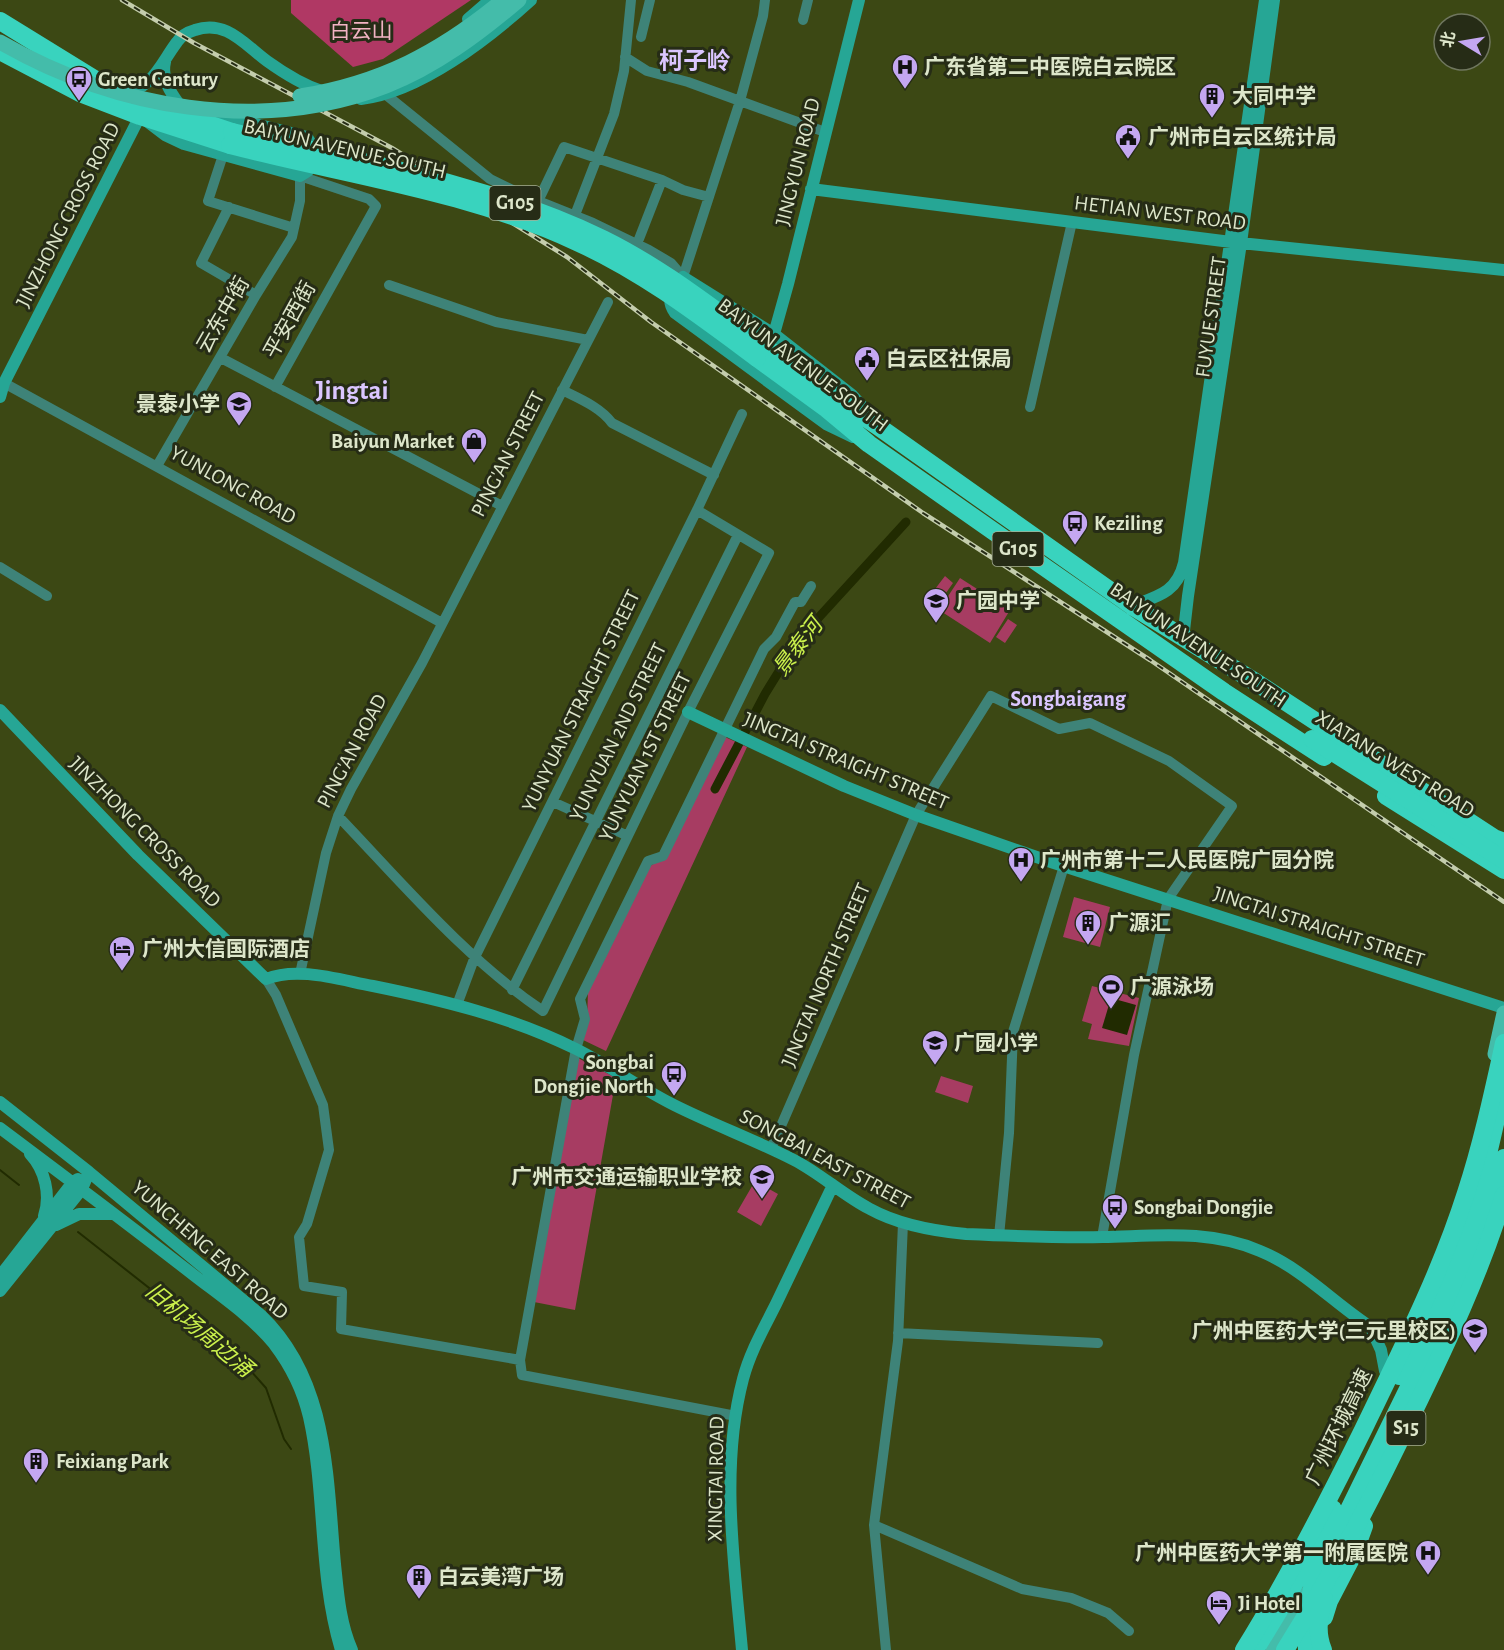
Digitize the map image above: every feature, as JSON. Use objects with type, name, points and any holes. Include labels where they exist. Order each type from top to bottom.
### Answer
[{"type":"highway","name":"BAIYUN AVENUE SOUTH","points":[[0,21],[71,66],[229,144]]},
{"type":"highway","name":"BAIYUN AVENUE SOUTH","points":[[0,51],[68,87],[140,116],[229,144],[471,202],[544,228],[592,249],[766,346],[1132,606],[1257,683],[1501,844]]},
{"type":"highway","name":"BAIYUN AVENUE SOUTH","points":[[766,346],[827,409],[869,444],[1237,701],[1504,870]]},
{"type":"highway","name":"XIATANG WEST ROAD","points":[[1183,639],[1314,736],[1504,860]]},
{"type":"highway","name":"XIATANG WEST ROAD","points":[[1168,652],[1219,678],[1501,844]]},
{"type":"highway","points":[[1484,859],[1489,858],[1495,852],[1496,846],[1501,844]]},
{"type":"highway","name":"广州环城高速","points":[[1244,1650],[1284,1584],[1328,1500],[1403,1348],[1436,1272],[1466,1194],[1504,1043]]},
{"type":"highway","points":[[1260,1647],[1317,1541],[1449,1272],[1475,1203],[1491,1146],[1503,1086]]},
{"type":"highway","points":[[1307,1650],[1306,1621],[1313,1583],[1443,1321],[1477,1244],[1490,1209],[1504,1158]]},
{"type":"highway","name":"S15","points":[[1285,1650],[1350,1539],[1429,1381],[1470,1291],[1504,1195]]},
{"type":"highway","points":[[1322,1650],[1318,1619],[1324,1598],[1364,1526]]},
{"type":"highway","points":[[1322,1650],[1322,1632],[1329,1601],[1355,1551],[1364,1526]]},
{"type":"main road","points":[[0,31],[55,60],[90,75],[128,86],[189,98],[269,100],[323,93],[382,76],[446,42],[503,0]]},
{"type":"main road","points":[[0,42],[68,76],[138,98],[208,109],[277,109],[325,103],[386,86],[452,51],[519,0]]},
{"type":"main road","points":[[1237,1650],[1276,1585],[1314,1514],[1385,1371],[1427,1279],[1454,1212],[1482,1115],[1504,1013]]},
{"type":"main road","points":[[1482,1115],[1503,1086]]},
{"type":"main road","points":[[1364,1526],[1458,1332],[1485,1268],[1504,1214]]},
{"type":"main road","points":[[1405,1329],[1428,1317]]},
{"type":"main road","points":[[1381,1413],[1385,1392],[1385,1371]]},
{"type":"main road","points":[[1400,1410],[1406,1442]]},
{"type":"main road","points":[[1348,1478],[1351,1440]]},
{"type":"main road","points":[[1354,1501],[1381,1492]]},
{"type":"main road","points":[[1314,1514],[1317,1541]]},
{"type":"main road","points":[[1260,1647],[1313,1583]]},
{"type":"street","points":[[309,87],[320,88],[338,84],[391,63],[449,33],[490,0]]},
{"type":"street","points":[[120,92],[130,92],[148,83],[178,39],[190,32],[207,27],[226,30],[242,39],[266,60],[309,87],[339,98],[359,99],[385,94],[424,77],[454,60],[531,0]]},
{"type":"street","points":[[575,215],[614,114],[625,57],[631,0]]},
{"type":"street","points":[[641,37],[650,0]]},
{"type":"street","points":[[765,0],[763,16],[740,101],[683,276],[671,293],[669,301],[675,313],[826,424],[869,444]]},
{"type":"street","points":[[803,20],[808,0]]},
{"type":"street","name":"JINGYUN ROAD","points":[[766,346],[811,189],[859,0]]},
{"type":"street","name":"FUYUE STREET","points":[[1183,639],[1246,167],[1265,0]]},
{"type":"street","name":"FUYUE STREET","points":[[1246,167],[1274,0]]},
{"type":"street","points":[[625,57],[647,71],[687,82],[825,132]]},
{"type":"street","points":[[165,59],[164,77],[168,88],[181,107]]},
{"type":"street","points":[[120,92],[307,136],[313,147],[312,157],[308,171],[300,176],[229,144],[208,201],[294,228]]},
{"type":"street","points":[[385,94],[490,179],[523,195],[636,241],[671,263],[683,276],[766,346]]},
{"type":"street","name":"JINZHONG CROSS ROAD","points":[[0,397],[4,383],[140,116]]},
{"type":"street","points":[[541,195],[564,147],[662,180],[683,190],[709,197]]},
{"type":"street","name":"平安西街","points":[[300,176],[369,199],[376,206],[275,387],[502,506]]},
{"type":"street","name":"云东中街","points":[[157,466],[292,237],[300,201],[300,176]]},
{"type":"street","points":[[619,277],[662,180]]},
{"type":"street","name":"HETIAN WEST ROAD","points":[[811,189],[1236,242],[1504,270]]},
{"type":"street","points":[[228,207],[201,263],[256,295]]},
{"type":"street","points":[[1030,407],[1072,222]]},
{"type":"street","name":"FUYUE STREET","points":[[1132,606],[1154,598],[1174,585],[1182,571],[1236,242]]},
{"type":"street","points":[[389,285],[496,321],[588,340]]},
{"type":"street","name":"PING'AN STREET","points":[[442,623],[608,302]]},
{"type":"street","points":[[221,358],[275,387]]},
{"type":"street","name":"YUNLONG ROAD","points":[[4,383],[442,623]]},
{"type":"street","points":[[562,390],[597,408],[612,423],[714,475]]},
{"type":"street","name":"YUNYUAN STRAIGHT STREET","points":[[457,1005],[474,959],[697,510],[742,414]]},
{"type":"street","points":[[697,510],[738,535]]},
{"type":"street","name":"YUNYUAN 1ST STREET","points":[[512,990],[543,1011],[688,712],[769,553],[738,535]]},
{"type":"street","name":"YUNYUAN 2ND STREET","points":[[512,990],[738,535]]},
{"type":"street","points":[[0,567],[47,597]]},
{"type":"street","points":[[736,1416],[522,1375],[520,1360],[576,1049],[585,1019],[580,999],[648,861],[663,856],[764,649],[776,637],[795,602],[801,602],[811,586]]},
{"type":"street","name":"PING'AN ROAD","points":[[300,974],[326,854],[339,816],[351,789],[442,623]]},
{"type":"street","name":"JINGTAI NORTH STREET","points":[[771,1149],[916,815],[991,696],[1059,729],[1090,723],[1169,761],[1232,806],[1168,899]]},
{"type":"street","name":"JINZHONG CROSS ROAD","points":[[0,710],[138,855],[266,979]]},
{"type":"street","name":"JINGTAI STRAIGHT STREET","points":[[688,712],[844,786],[916,815],[1064,867],[1504,1008]]},
{"type":"street","points":[[553,802],[627,836]]},
{"type":"street","points":[[339,816],[474,959],[512,990]]},
{"type":"street","points":[[999,1236],[1009,1133],[1013,1032],[1064,867]]},
{"type":"street","points":[[1102,1237],[1134,1055],[1168,899]]},
{"type":"street","name":"SONGBAI EAST STREET","points":[[266,979],[278,975],[300,974],[350,982],[457,1005],[527,1028],[576,1049],[672,1104],[808,1168],[871,1210],[903,1223],[945,1232],[999,1236],[1199,1236],[1239,1243],[1262,1251],[1300,1273],[1370,1327]]},
{"type":"street","points":[[266,979],[276,995],[323,1105],[329,1150],[307,1224],[298,1237],[304,1286],[342,1292],[341,1329],[520,1360]]},
{"type":"street","name":"YUNCHENG EAST ROAD","points":[[0,1102],[89,1172],[261,1315],[274,1327],[294,1355],[308,1383],[320,1427],[341,1611],[352,1650]]},
{"type":"street","name":"YUNCHENG EAST ROAD","points":[[0,1128],[115,1214],[260,1329],[284,1358],[302,1395],[310,1425],[332,1617],[341,1650]]},
{"type":"street","points":[[36,1154],[48,1150],[47,1138]]},
{"type":"street","points":[[21,1144],[35,1159],[46,1186],[48,1203],[46,1226]]},
{"type":"street","points":[[0,1291],[46,1226],[89,1172]]},
{"type":"street","name":"XINGTAI ROAD","points":[[742,1650],[732,1503],[736,1416],[744,1377],[758,1340],[833,1185]]},
{"type":"street","points":[[2,1274],[46,1226],[79,1214],[115,1214]]},
{"type":"street","points":[[886,1650],[874,1525],[898,1333],[903,1223]]},
{"type":"street","points":[[1370,1327],[1387,1334],[1405,1329]]},
{"type":"street","points":[[1370,1327],[1381,1350],[1385,1371]]},
{"type":"street","points":[[898,1333],[1098,1343]]},
{"type":"street","points":[[874,1525],[1022,1589],[1071,1598],[1108,1613],[1129,1630]]},
{"type":"shaded area","points":[[945,576],[953,583],[941,600],[932,593]]},
{"type":"shaded area","points":[[960,578],[1010,610],[990,643],[939,610]]},
{"type":"shaded area","points":[[1008,619],[1017,625],[1005,643],[996,637]]},
{"type":"shaded area","points":[[725,737],[747,747],[606,1051],[581,1039],[587,1020],[588,992],[650,866],[665,857]]},
{"type":"shaded area","points":[[1074,897],[1110,907],[1100,947],[1063,937]]},
{"type":"shaded area","name":"广源泳场","points":[[1092,986],[1139,998],[1129,1046],[1088,1039],[1092,1024],[1082,1021]]},
{"type":"shaded area","points":[[1111,998],[1136,1005],[1127,1035],[1102,1028]]},
{"type":"shaded area","points":[[578,1058],[616,1078],[575,1310],[534,1302]]},
{"type":"shaded area","points":[[941,1076],[973,1086],[968,1103],[935,1092]]},
{"type":"shaded area","points":[[755,1181],[778,1194],[761,1226],[737,1212]]},
{"type":"green space","name":"白云山","points":[[291,0],[471,0],[383,59],[353,67],[291,13]]},
{"type":"waterway","name":"景泰河","points":[[715,789],[765,694],[799,639],[906,522]]},
{"type":"waterway","name":"旧机场周边涌","points":[[0,1170],[19,1185]]},
{"type":"waterway","name":"旧机场周边涌","points":[[78,1232],[242,1361],[266,1388],[284,1439],[291,1449]]},
{"type":"railway","points":[[122,0],[194,43],[392,148],[567,257],[651,322],[923,513],[1150,660],[1504,902]]},
{"type":"place","name":"广东省第二中医院白云院区","points":[[905,90]]},
{"type":"place","name":"Green Century","points":[[79,102]]},
{"type":"place","name":"大同中学","points":[[1212,119]]},
{"type":"place","name":"广州市白云区统计局","points":[[1128,160]]},
{"type":"place","name":"白云区社保局","points":[[867,382]]},
{"type":"place","name":"景泰小学","points":[[239,427]]},
{"type":"place","name":"Baiyun Market","points":[[474,464]]},
{"type":"place","name":"Keziling","points":[[1075,546]]},
{"type":"place","name":"广园中学","points":[[936,624]]},
{"type":"place","name":"广州市第十二人民医院广园分院","points":[[1021,883]]},
{"type":"place","name":"广源汇","points":[[1088,946]]},
{"type":"place","name":"广州大信国际酒店","points":[[122,972]]},
{"type":"place","name":"广源泳场","points":[[1111,1010]]},
{"type":"place","name":"广园小学","points":[[935,1066]]},
{"type":"place","name":"Songbai Dongjie North","points":[[674,1097]]},
{"type":"place","name":"广州市交通运输职业学校","points":[[762,1200]]},
{"type":"place","name":"Songbai Dongjie","points":[[1115,1230]]},
{"type":"place","name":"广州中医药大学(三元里校区)","points":[[1475,1354]]},
{"type":"place","name":"Feixiang Park","points":[[36,1484]]},
{"type":"place","name":"广州中医药大学第一附属医院","points":[[1428,1576]]},
{"type":"place","name":"白云美湾广场","points":[[419,1600]]},
{"type":"place","name":"Ji Hotel","points":[[1219,1626]]},
{"type":"district","name":"柯子岭","points":[[695,62]]},
{"type":"district","name":"Jingtai","points":[[352,390]]},
{"type":"district","name":"Songbaigang","points":[[1068,699]]}]
